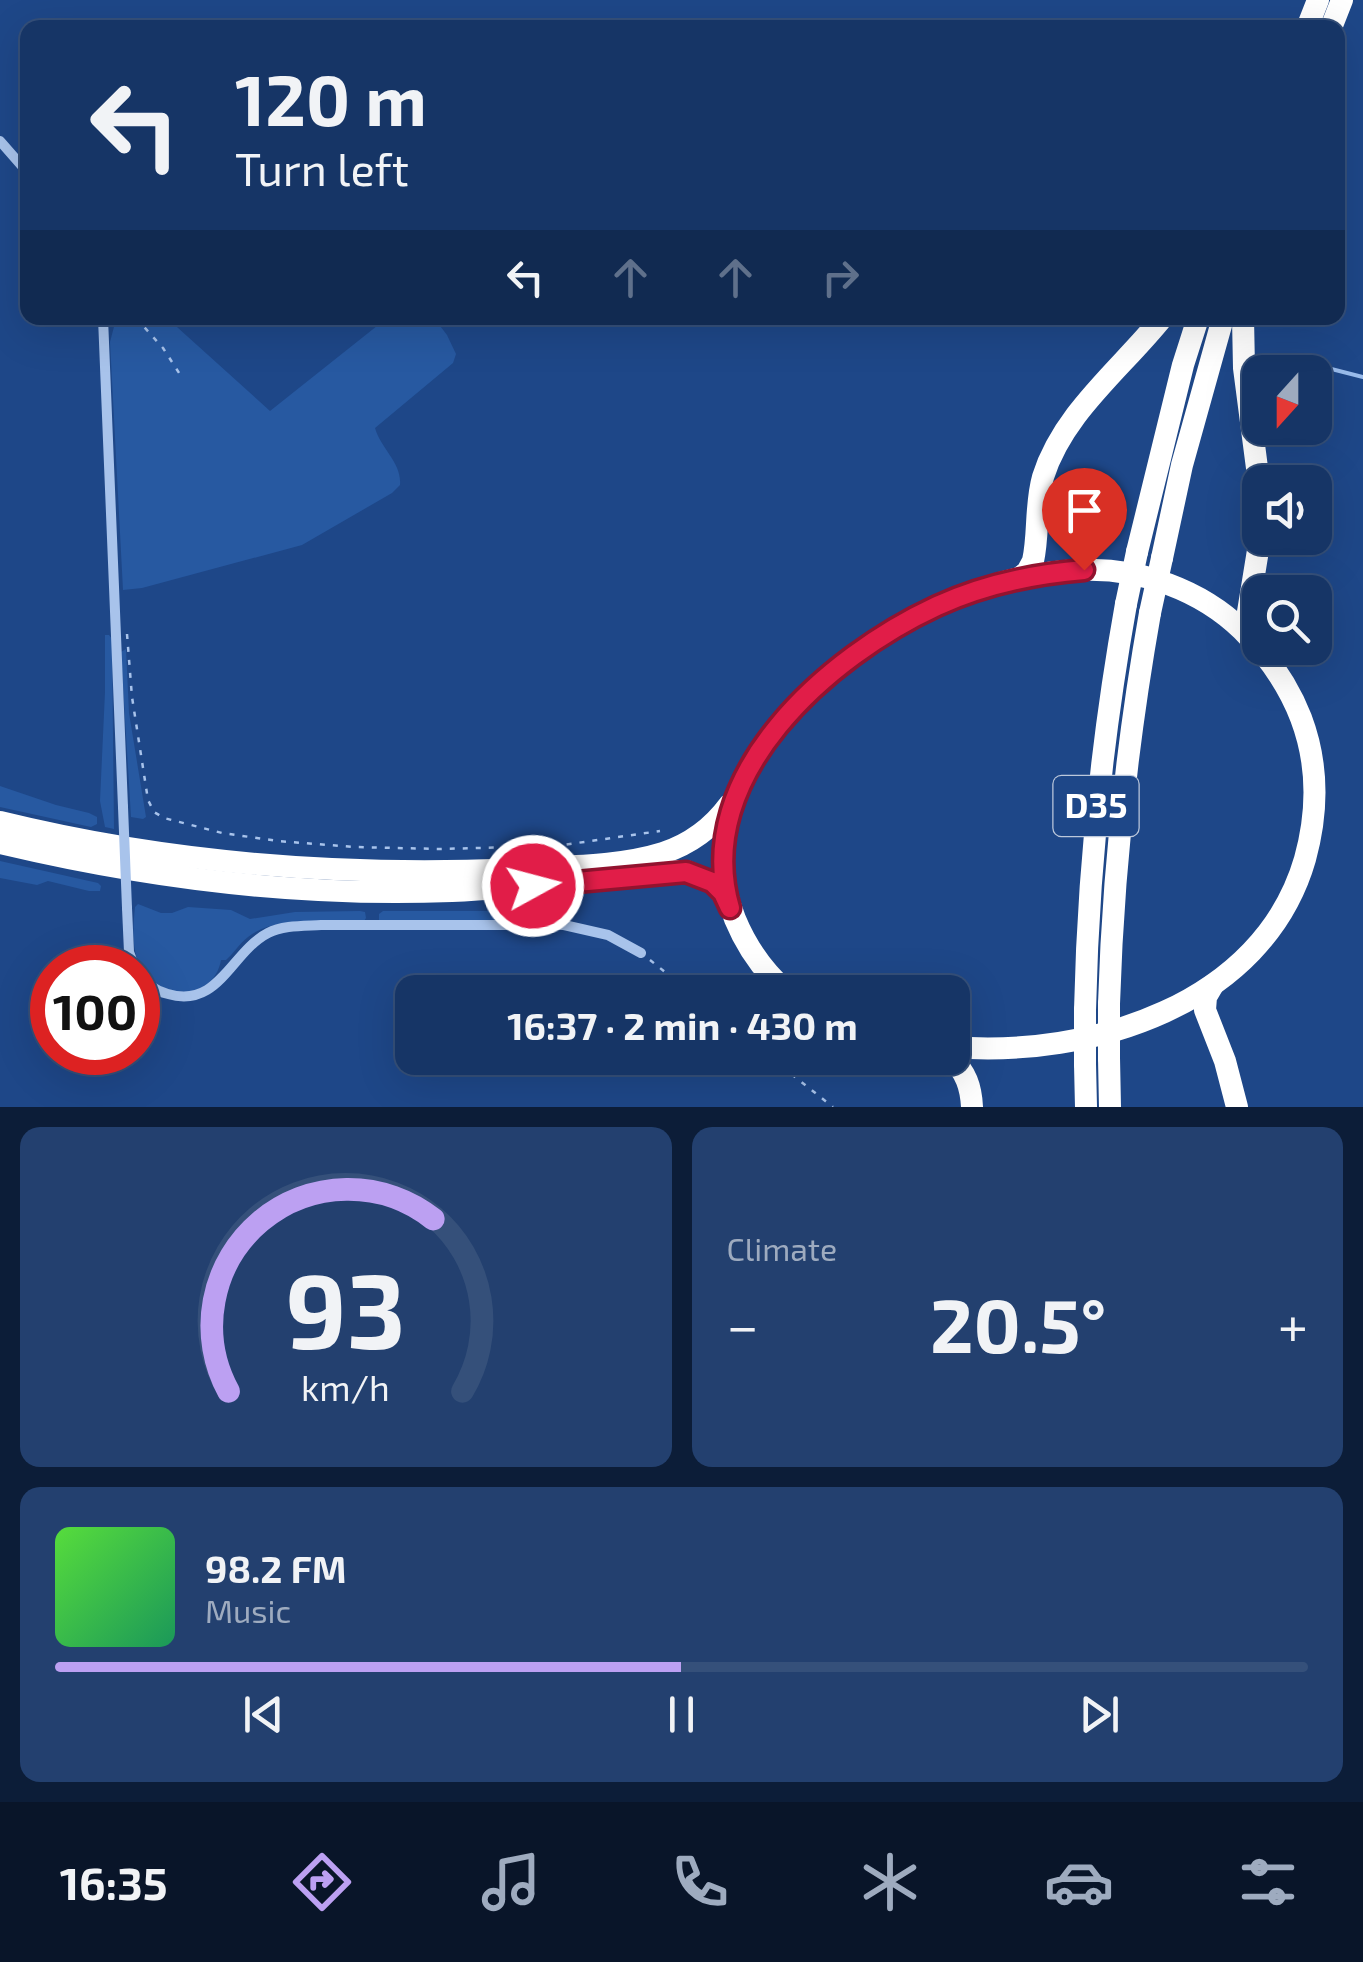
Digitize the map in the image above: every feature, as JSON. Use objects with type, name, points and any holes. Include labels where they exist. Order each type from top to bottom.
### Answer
[{"type":"highway","points":[[1018,580],[1033,561],[1039,496],[1052,453],[1077,414],[1156,325]]},
{"type":"highway","name":"D35","points":[[1086,1107],[1089,893],[1112,680],[1137,552],[1182,365],[1196,325]]},
{"type":"highway","name":"D35","points":[[1110,1107],[1109,1004],[1124,780],[1150,613],[1182,464],[1222,325]]},
{"type":"highway","points":[[1243,325],[1244,368],[1257,465]]},
{"type":"highway","points":[[0,822],[117,847],[260,866],[389,872],[535,868],[623,860],[674,848],[710,827],[727,808],[758,754],[789,714],[846,662],[891,631],[979,590],[1084,570],[1142,576],[1209,604],[1242,631]]},
{"type":"highway","points":[[970,1047],[1012,1048],[1092,1036],[1144,1020],[1213,985],[1250,956],[1280,917],[1296,884],[1314,808],[1314,770],[1306,732],[1282,680],[1271,665]]},
{"type":"highway","points":[[730,908],[722,852],[726,824],[740,788]]},
{"type":"highway","points":[[0,843],[161,874],[349,891],[496,889],[686,872],[712,882],[723,893],[753,955],[771,975]]},
{"type":"highway","points":[[1213,985],[1206,997],[1205,1010],[1225,1061],[1237,1107]]},
{"type":"highway","points":[[965,1075],[972,1107]]},
{"type":"street","points":[[0,141],[20,164]]},
{"type":"street","points":[[104,325],[130,945]]},
{"type":"street","points":[[160,992],[195,996],[212,988],[248,948],[268,933],[321,925],[564,925],[608,935],[640,953]]},
{"type":"path","points":[[142,325],[181,376]]},
{"type":"path","points":[[116,625],[128,637],[130,681],[148,800],[154,812],[164,818],[240,836],[354,847],[556,846],[660,831],[650,839]]},
{"type":"path","points":[[640,953],[668,975]]},
{"type":"path","points":[[793,1075],[833,1107]]},
{"type":"shaded area","points":[[114,325],[175,325],[270,411],[378,325],[439,325],[456,354],[453,363],[375,428],[400,477],[400,485],[392,493],[302,545],[123,590],[110,342]]},
{"type":"shaded area","points":[[105,635],[112,639],[114,829],[105,827],[100,801]]},
{"type":"shaded area","points":[[126,649],[129,713],[146,817],[143,819],[131,817],[121,652]]},
{"type":"shaded area","points":[[0,786],[89,813],[97,817],[97,824],[91,827],[0,807]]},
{"type":"shaded area","points":[[0,861],[98,883],[100,891],[48,881],[37,885],[0,878]]},
{"type":"shaded area","points":[[138,904],[161,913],[188,907],[231,910],[250,919],[295,912],[360,911],[365,912],[366,918],[288,923],[259,930],[226,960],[221,960],[209,983],[186,992],[160,986],[160,945],[134,945]]},
{"type":"shaded area","points":[[383,911],[550,914],[549,919],[542,921],[379,921]]},
{"type":"waterway","points":[[1332,369],[1363,377]]},
{"type":"route","points":[[533,886],[686,872],[712,882],[730,908],[722,852],[732,806],[765,743],[807,696],[868,646],[936,607],[1001,584],[1084,570]]}]
